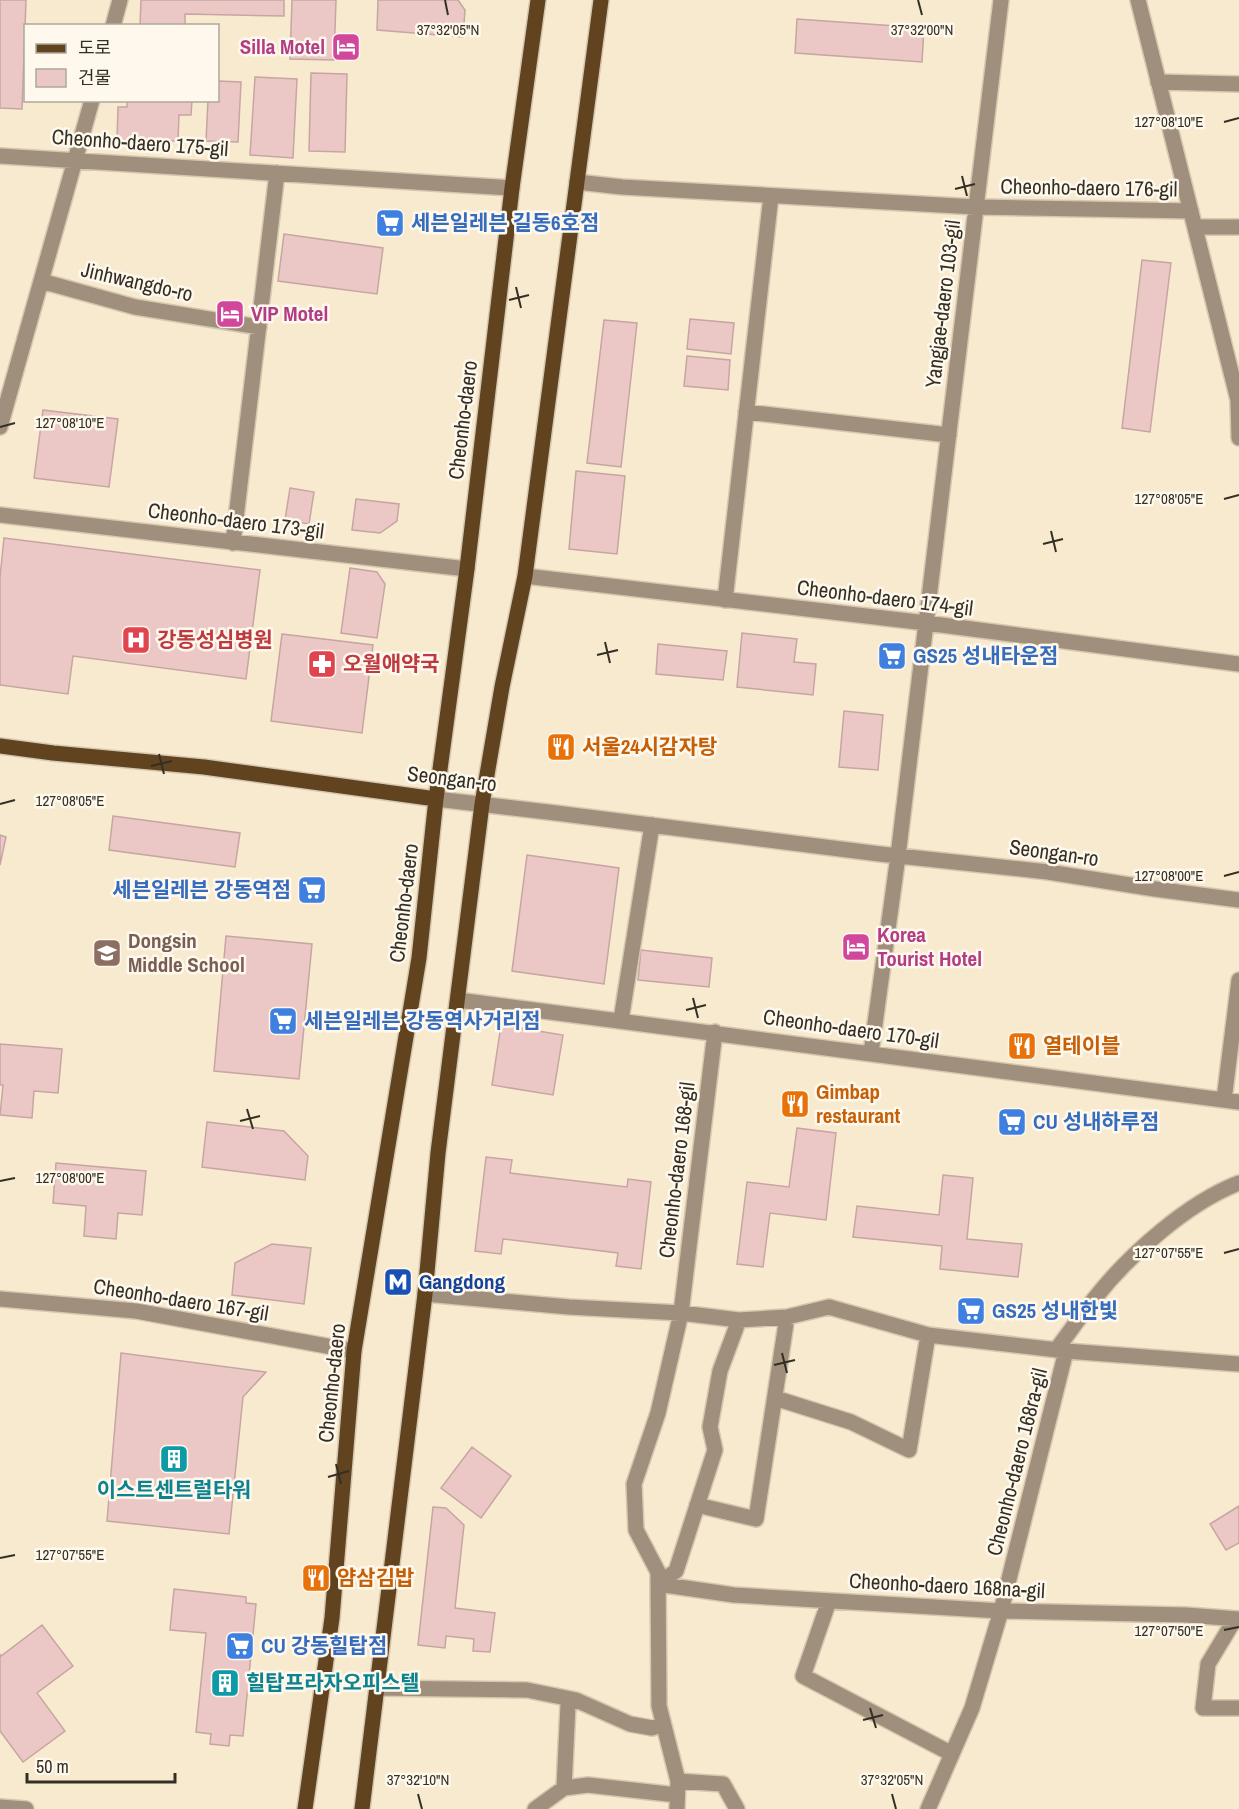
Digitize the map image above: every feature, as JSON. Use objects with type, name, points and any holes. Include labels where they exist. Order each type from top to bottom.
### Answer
[{"type":"main road","name":"Cheonho-daero","points":[[304,1809],[332,1618],[354,1351],[419,958],[436,799],[468,569],[512,188],[538,0]]},
{"type":"main road","points":[[363,1809],[425,1294],[438,1153],[482,804],[502,687],[525,576],[601,0]]},
{"type":"main road","name":"Seongan-ro","points":[[0,746],[204,767],[436,799]]},
{"type":"street","points":[[114,24],[120,0]]},
{"type":"street","name":"Yangjae-daero 103-gil","points":[[898,856],[1001,0]]},
{"type":"street","points":[[1138,0],[1238,400],[1239,438]]},
{"type":"street","points":[[1158,82],[1239,84]]},
{"type":"street","points":[[0,427],[91,102]]},
{"type":"street","name":"Cheonho-daero 175-gil","points":[[0,156],[512,188]]},
{"type":"street","points":[[233,543],[277,173]]},
{"type":"street","name":"Cheonho-daero 176-gil","points":[[577,182],[622,187],[976,207],[1191,211]]},
{"type":"street","points":[[725,600],[771,196]]},
{"type":"street","name":"Cheonho-daero 176-gil","points":[[1195,227],[1239,227]]},
{"type":"street","name":"Jinhwangdo-ro","points":[[41,280],[135,307],[259,327]]},
{"type":"street","points":[[746,412],[949,435]]},
{"type":"street","name":"Cheonho-daero 173-gil","points":[[0,515],[468,569]]},
{"type":"street","name":"Cheonho-daero 174-gil","points":[[525,576],[926,623],[1239,664]]},
{"type":"street","name":"Seongan-ro","points":[[436,799],[898,856],[1048,872],[1239,900]]},
{"type":"street","points":[[621,1020],[652,825]]},
{"type":"street","points":[[871,1053],[898,856]]},
{"type":"street","points":[[1232,1101],[1239,980]]},
{"type":"street","name":"Cheonho-daero 170-gil","points":[[458,1000],[1232,1101]]},
{"type":"street","name":"Cheonho-daero 168-gil","points":[[677,1795],[659,1706],[658,1572],[636,1530],[634,1484],[658,1413],[681,1313],[715,1032]]},
{"type":"street","points":[[1061,1351],[1095,1297],[1140,1250],[1189,1210],[1222,1190],[1239,1184]]},
{"type":"street","points":[[425,1294],[681,1313],[739,1320],[787,1317],[829,1307],[928,1335],[1061,1351],[1239,1364]]},
{"type":"street","name":"Cheonho-daero 167-gil","points":[[0,1299],[136,1311],[354,1351]]},
{"type":"street","points":[[697,1505],[756,1519],[787,1317]]},
{"type":"street","points":[[658,1584],[676,1570],[715,1450],[710,1427],[720,1371],[739,1320]]},
{"type":"street","points":[[775,1398],[851,1422],[909,1450],[928,1335]]},
{"type":"street","name":"Cheonho-daero 168ra-gil","points":[[928,1809],[972,1708],[1001,1611],[1061,1351]]},
{"type":"street","name":"Cheonho-daero 168na-gil","points":[[658,1584],[734,1595],[829,1601],[1001,1611],[1186,1615],[1237,1619],[1208,1664],[1203,1708],[1239,1708]]},
{"type":"street","points":[[829,1601],[802,1676],[952,1754]]},
{"type":"street","points":[[377,1688],[527,1690],[576,1700],[630,1724],[652,1728],[663,1724]]},
{"type":"street","points":[[564,1788],[568,1705],[576,1700]]},
{"type":"street","points":[[535,1809],[564,1788],[588,1785],[677,1795],[723,1784],[737,1809]]},
{"type":"street","points":[[0,1807],[26,1809]]},
{"type":"building","points":[[0,0],[26,0],[22,109],[0,108]]},
{"type":"building","points":[[141,0],[284,0],[284,16],[185,14],[185,24],[140,24]]},
{"type":"building","points":[[292,0],[336,0],[334,60],[290,59]]},
{"type":"building","points":[[378,0],[458,0],[465,10],[463,37],[377,30]]},
{"type":"building","points":[[797,19],[924,28],[922,62],[795,53]]},
{"type":"building","points":[[311,73],[347,74],[345,152],[309,151]]},
{"type":"building","points":[[255,77],[297,79],[293,158],[250,155]]},
{"type":"building","points":[[219,81],[241,82],[238,142],[206,141],[208,102],[219,102]]},
{"type":"building","points":[[127,102],[192,102],[191,115],[179,115],[178,141],[117,140],[118,107],[127,107]]},
{"type":"building","points":[[284,234],[383,248],[377,294],[278,281]]},
{"type":"building","points":[[1142,260],[1171,263],[1150,432],[1122,428]]},
{"type":"building","points":[[690,319],[734,323],[731,354],[687,349]]},
{"type":"building","points":[[604,320],[637,323],[621,467],[587,463]]},
{"type":"building","points":[[687,356],[730,360],[728,390],[684,386]]},
{"type":"building","points":[[43,410],[118,419],[109,487],[34,478]]},
{"type":"building","points":[[576,471],[625,476],[617,554],[569,549]]},
{"type":"building","points":[[290,488],[314,492],[309,524],[285,520]]},
{"type":"building","points":[[356,499],[399,504],[397,521],[380,533],[352,530]]},
{"type":"building","points":[[4,538],[260,570],[246,679],[73,656],[68,694],[0,685],[0,577]]},
{"type":"building","points":[[350,568],[377,572],[385,584],[377,638],[341,633]]},
{"type":"building","points":[[742,633],[797,639],[794,662],[816,664],[813,695],[737,687]]},
{"type":"building","points":[[282,634],[373,645],[362,733],[271,721]]},
{"type":"building","points":[[658,644],[727,651],[723,680],[656,674]]},
{"type":"building","points":[[844,711],[883,715],[878,770],[839,767]]},
{"type":"building","points":[[113,816],[240,833],[235,867],[109,850]]},
{"type":"building","points":[[0,835],[6,837],[0,865]]},
{"type":"building","points":[[527,855],[619,868],[604,984],[512,971]]},
{"type":"building","points":[[226,936],[312,944],[299,1079],[214,1071]]},
{"type":"building","points":[[641,950],[712,958],[709,987],[638,980]]},
{"type":"building","points":[[501,1025],[563,1035],[553,1095],[492,1085]]},
{"type":"building","points":[[0,1044],[62,1049],[58,1093],[34,1091],[32,1118],[0,1115],[3,1085],[0,1085]]},
{"type":"building","points":[[207,1122],[284,1131],[308,1156],[305,1180],[202,1167]]},
{"type":"building","points":[[797,1128],[836,1133],[826,1220],[770,1213],[763,1267],[737,1264],[747,1182],[789,1187]]},
{"type":"building","points":[[486,1157],[512,1160],[510,1173],[627,1187],[628,1179],[651,1182],[641,1269],[616,1266],[618,1253],[503,1239],[501,1254],[475,1251]]},
{"type":"building","points":[[56,1163],[146,1171],[142,1215],[118,1213],[116,1239],[84,1236],[86,1206],[53,1203]]},
{"type":"building","points":[[943,1175],[973,1178],[967,1239],[1022,1244],[1018,1277],[940,1269],[942,1246],[853,1237],[857,1206],[939,1215]]},
{"type":"building","points":[[272,1244],[311,1248],[304,1304],[232,1295],[235,1263]]},
{"type":"building","name":"이스트센트럴타워","points":[[121,1353],[266,1372],[243,1397],[229,1534],[107,1521]]},
{"type":"building","points":[[472,1447],[511,1476],[481,1518],[441,1488]]},
{"type":"building","points":[[1239,1506],[1239,1543],[1226,1550],[1210,1524]]},
{"type":"building","points":[[433,1507],[446,1508],[464,1525],[455,1608],[495,1613],[490,1652],[473,1651],[474,1639],[446,1636],[445,1648],[418,1645]]},
{"type":"building","name":"힐탑프라자오피스텔","points":[[174,1589],[246,1597],[246,1603],[256,1604],[243,1736],[230,1735],[229,1746],[210,1744],[211,1734],[196,1732],[206,1633],[170,1630]]},
{"type":"building","points":[[42,1625],[73,1666],[37,1693],[65,1731],[23,1762],[0,1731],[0,1654],[1,1656]]},
{"type":"place","name":"Silla Motel","points":[[346,47]]},
{"type":"place","name":"세븐일레븐 길동6호점","points":[[390,223]]},
{"type":"place","name":"VIP Motel","points":[[230,314]]},
{"type":"place","name":"강동성심병원","points":[[136,640]]},
{"type":"place","name":"GS25 성내타운점","points":[[892,656]]},
{"type":"place","name":"오월애약국","points":[[322,664]]},
{"type":"place","name":"서울24시감자탕","points":[[561,747]]},
{"type":"place","name":"세븐일레븐 강동역점","points":[[312,890]]},
{"type":"place","name":"Korea Tourist Hotel","points":[[856,947]]},
{"type":"place","name":"Dongsin Middle School","points":[[107,953]]},
{"type":"place","name":"세븐일레븐 강동역사거리점","points":[[283,1021]]},
{"type":"place","name":"열테이블","points":[[1022,1046]]},
{"type":"place","name":"Gimbap restaurant","points":[[795,1104]]},
{"type":"place","name":"CU 성내하루점","points":[[1012,1122]]},
{"type":"place","name":"Gangdong","points":[[398,1282]]},
{"type":"place","name":"GS25 성내한빛","points":[[971,1311]]},
{"type":"place","name":"이스트센트럴타워","points":[[174,1459]]},
{"type":"place","name":"얌삼김밥","points":[[316,1578]]},
{"type":"place","name":"CU 강동힐탑점","points":[[240,1646]]},
{"type":"place","name":"힐탑프라자오피스텔","points":[[225,1683]]}]
